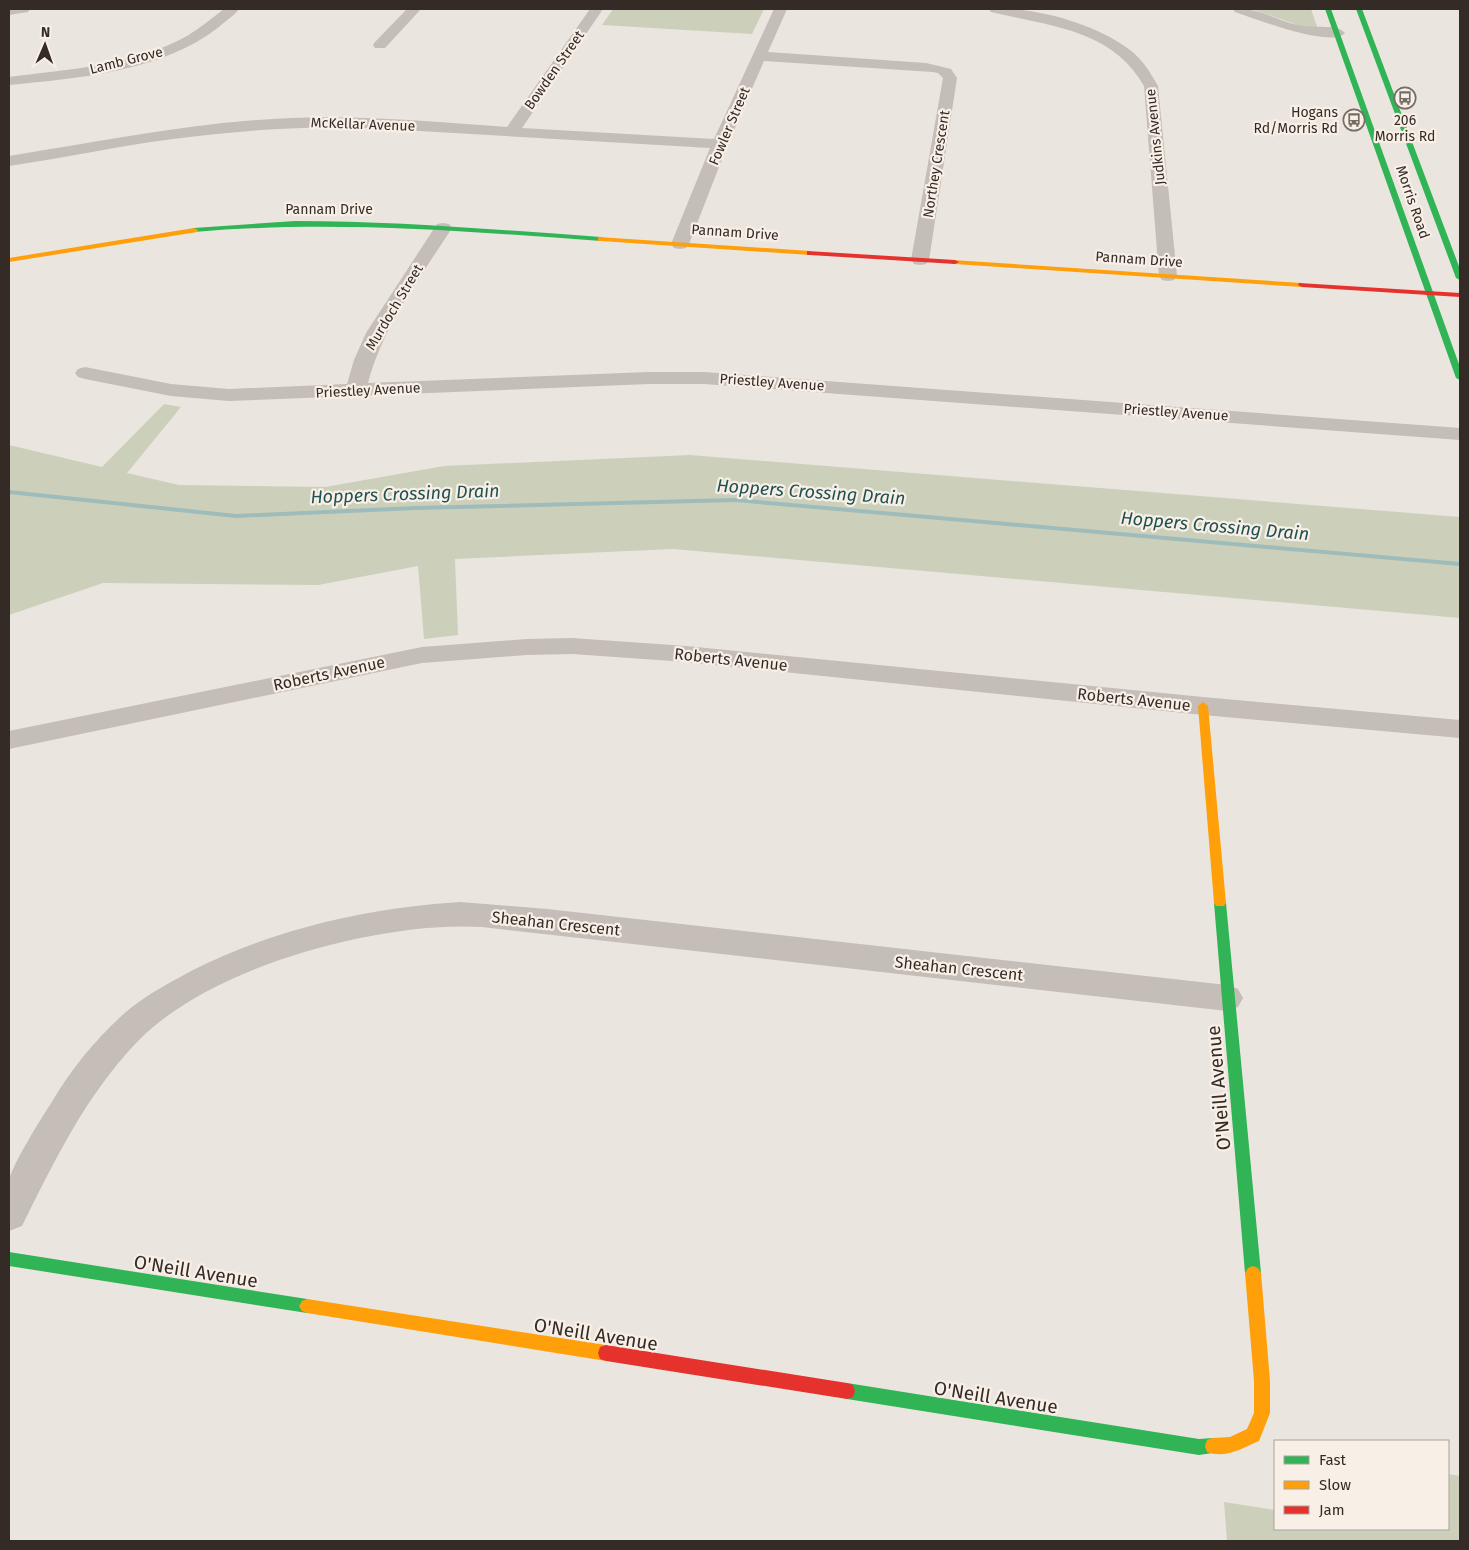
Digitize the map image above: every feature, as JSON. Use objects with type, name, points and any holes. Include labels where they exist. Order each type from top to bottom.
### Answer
[{"type":"street","points":[[9,11],[23,9]]},
{"type":"street","name":"Lamb Grove","points":[[9,81],[112,66],[163,52],[198,36],[232,9]]},
{"type":"street","points":[[380,45],[414,9]]},
{"type":"street","name":"Bowden Street","points":[[512,131],[596,9]]},
{"type":"street","name":"Fowler Street","points":[[680,244],[720,144],[780,9]]},
{"type":"street","name":"Judkins Avenue","points":[[996,9],[1059,23],[1105,41],[1134,61],[1148,79],[1151,86],[1157,139],[1168,276]]},
{"type":"street","points":[[1240,9],[1300,30],[1338,33]]},
{"type":"street","name":"Morris Road","points":[[1328,9],[1429,293],[1459,371]]},
{"type":"street","name":"Morris Road","points":[[1358,9],[1460,278]]},
{"type":"street","name":"Northey Crescent","points":[[760,56],[952,68],[920,260]]},
{"type":"street","name":"McKellar Avenue","points":[[9,161],[176,135],[270,124],[351,122],[720,144]]},
{"type":"street","name":"Pannam Drive","points":[[9,260],[205,229],[278,224],[355,223],[1460,296]]},
{"type":"street","name":"Murdoch Street","points":[[356,390],[364,360],[376,334],[442,228]]},
{"type":"street","name":"Priestley Avenue","points":[[85,372],[192,393],[270,395],[649,378],[704,378],[1460,434]]},
{"type":"street","name":"Roberts Avenue","points":[[9,740],[422,655],[526,647],[610,648],[677,653],[1202,706],[1460,729]]},
{"type":"street","name":"O'Neill Avenue","points":[[9,1259],[1199,1447],[1230,1445],[1253,1434],[1262,1413],[1262,1382],[1202,706]]},
{"type":"street","name":"Sheahan Crescent","points":[[9,1214],[73,1098],[89,1075],[121,1039],[149,1012],[188,988],[234,966],[278,948],[335,931],[394,921],[461,914],[547,921],[1227,998]]},
{"type":"green space","points":[[613,9],[764,9],[752,34],[602,25]]},
{"type":"green space","points":[[1252,9],[1311,9],[1318,29],[1309,29]]},
{"type":"green space","points":[[164,404],[181,407],[127,473],[179,485],[325,487],[444,466],[690,455],[1460,517],[1460,618],[673,549],[455,559],[458,635],[424,639],[418,566],[318,585],[103,583],[9,615],[9,445],[102,467]]},
{"type":"green space","points":[[1449,1474],[1460,1476],[1460,1541],[1227,1541],[1224,1502],[1274,1510],[1274,1530],[1449,1530]]},
{"type":"waterway","name":"Hoppers Crossing Drain","points":[[9,492],[236,516],[416,508],[735,500],[1460,564]]},
{"type":"traffic: fast","points":[[1328,9],[1460,378]]},
{"type":"traffic: fast","points":[[1359,9],[1460,278]]},
{"type":"traffic: fast","points":[[194,230],[245,225],[346,223],[601,239]]},
{"type":"traffic: fast","points":[[1220,903],[1253,1273]]},
{"type":"traffic: fast","points":[[9,1259],[307,1306]]},
{"type":"traffic: fast","points":[[847,1391],[1199,1447],[1213,1446]]},
{"type":"traffic: slow","points":[[9,260],[194,230]]},
{"type":"traffic: slow","points":[[601,239],[810,253]]},
{"type":"traffic: slow","points":[[955,262],[1302,285]]},
{"type":"traffic: slow","points":[[1203,706],[1220,903]]},
{"type":"traffic: slow","points":[[1213,1446],[1230,1445],[1253,1435],[1262,1413],[1262,1381],[1253,1273]]},
{"type":"traffic: slow","points":[[307,1306],[606,1353]]},
{"type":"traffic: jam","points":[[810,253],[955,262]]},
{"type":"traffic: jam","points":[[1302,285],[1460,295]]},
{"type":"traffic: jam","points":[[606,1353],[847,1391]]},
{"type":"place","name":"206 Morris Rd","points":[[1405,98]]},
{"type":"place","name":"Hogans Rd/Morris Rd","points":[[1354,120]]}]
